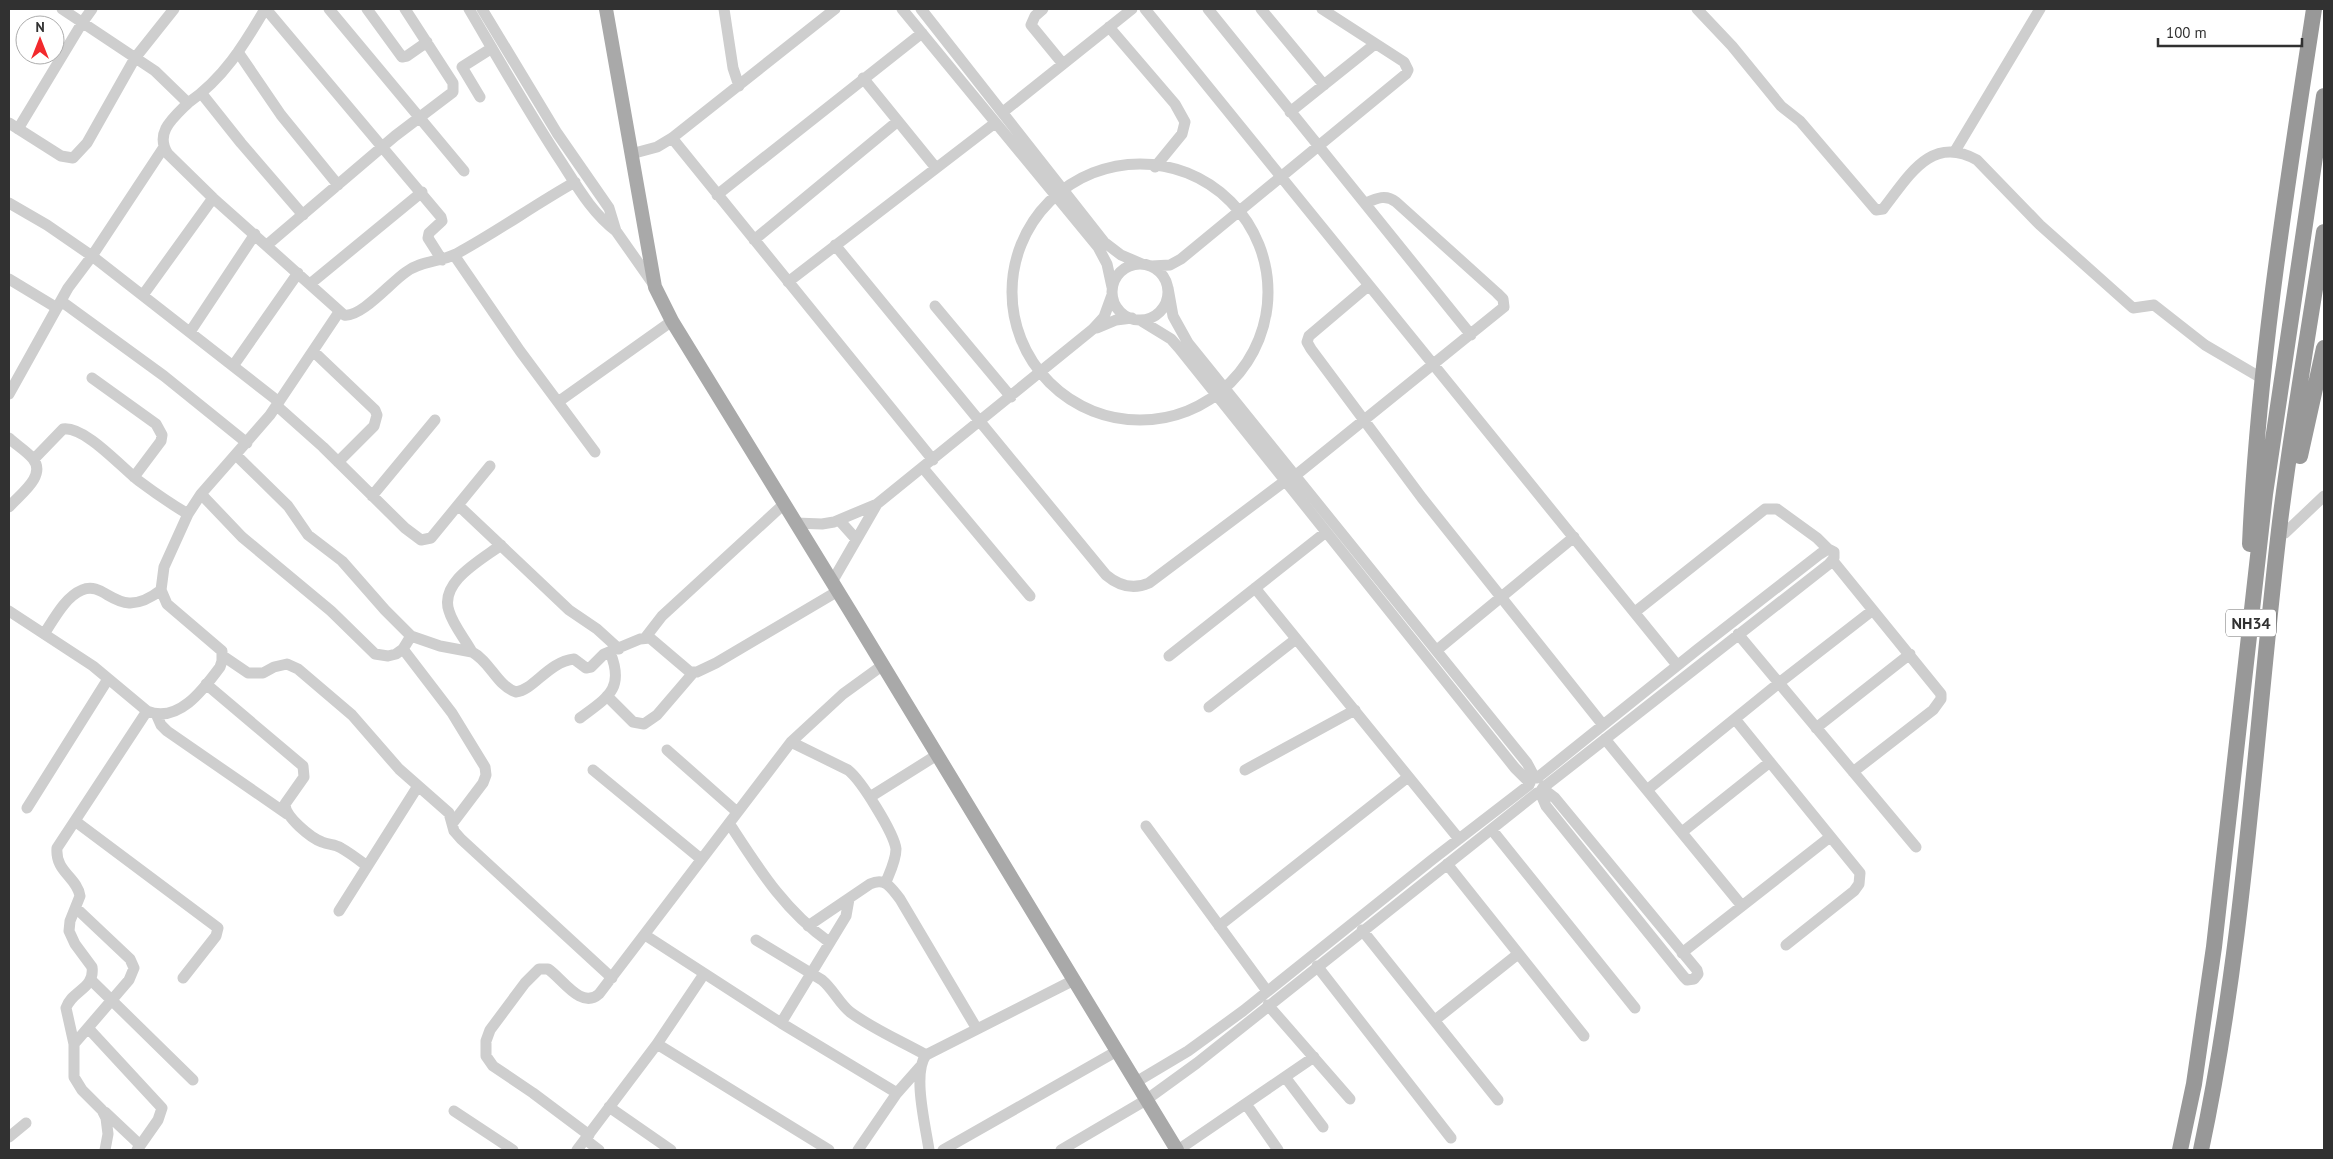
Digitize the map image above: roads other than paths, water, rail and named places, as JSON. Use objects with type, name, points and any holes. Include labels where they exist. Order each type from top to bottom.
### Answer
[{"type":"highway","points":[[2244,686],[2253,464],[2278,243],[2314,9]]},
{"type":"highway","name":"NH34","points":[[2180,1150],[2194,1084],[2214,947],[2266,494],[2324,96]]},
{"type":"highway","name":"NH34","points":[[2201,1150],[2218,1071],[2240,904],[2281,521],[2324,232]]},
{"type":"highway","points":[[2270,620],[2295,477],[2324,348]]},
{"type":"main road","points":[[606,9],[655,287],[672,321],[1177,1150]]},
{"type":"street","points":[[62,9],[155,71],[188,103]]},
{"type":"street","points":[[92,9],[13,126],[61,156],[73,158],[87,143],[135,58],[174,9]]},
{"type":"street","points":[[9,394],[59,305],[164,147],[164,132],[169,122],[188,103],[202,94],[227,69],[266,9],[442,217],[439,226],[429,233],[428,238],[442,260]]},
{"type":"street","points":[[329,9],[464,171]]},
{"type":"street","points":[[367,9],[402,57],[408,56],[427,42]]},
{"type":"street","points":[[268,245],[420,117],[449,96],[454,88],[405,9]]},
{"type":"street","points":[[469,9],[543,134],[574,182],[600,219],[616,231]]},
{"type":"street","points":[[482,9],[557,133],[608,208],[616,231],[655,287]]},
{"type":"street","points":[[724,9],[733,68],[739,86]]},
{"type":"street","points":[[631,154],[657,147],[672,138],[835,9]]},
{"type":"street","points":[[902,9],[995,123],[1104,242],[1121,255],[1159,272],[1166,284],[1173,316],[1179,330],[1221,391]]},
{"type":"street","points":[[921,9],[1003,112],[1101,252],[1107,264],[1118,310],[1171,339],[1221,391],[1291,478],[1437,650],[1527,762],[1537,786],[1546,806],[1684,978],[1687,980],[1694,979],[1698,974],[1697,970],[1555,798],[1537,786],[1515,768],[1326,532],[1291,478]]},
{"type":"street","points":[[1043,9],[1035,16],[1031,25],[1063,64]]},
{"type":"street","points":[[1003,112],[1132,9]]},
{"type":"street","points":[[1145,9],[1677,666]]},
{"type":"street","points":[[1208,9],[1471,335]]},
{"type":"street","points":[[1261,9],[1324,85]]},
{"type":"street","points":[[796,523],[822,524],[839,520],[877,504],[1093,330],[1104,317],[1119,272],[1126,267],[1170,265],[1181,260],[1406,74],[1407,66],[1404,62],[1322,9]]},
{"type":"street","points":[[1696,9],[1732,46],[1780,106],[1800,121],[1876,210],[1883,209],[1914,170],[1928,158],[1942,152],[1955,151],[1966,153],[1977,160],[2040,225],[2133,308],[2154,305],[2205,346],[2263,379]]},
{"type":"street","points":[[1955,151],[2040,9]]},
{"type":"street","points":[[1109,27],[1175,104],[1185,122],[1182,134],[1155,167]]},
{"type":"street","points":[[717,195],[922,33]]},
{"type":"street","points":[[1290,112],[1376,44]]},
{"type":"street","points":[[480,97],[462,67],[492,48]]},
{"type":"street","points":[[238,52],[281,116],[338,185]]},
{"type":"street","points":[[864,78],[936,168]]},
{"type":"street","points":[[202,94],[303,215]]},
{"type":"street","points":[[754,240],[898,121]]},
{"type":"street","points":[[788,282],[995,123]]},
{"type":"street","points":[[672,138],[933,460]]},
{"type":"street","points":[[164,147],[213,198],[268,245],[339,312],[349,315],[406,271],[419,265],[442,260],[454,255],[497,231],[574,182]]},
{"type":"street","points":[[1133,164],[1178,170],[1200,179],[1217,190],[1240,212],[1256,236],[1261,249],[1268,281],[1267,304],[1258,343],[1241,369],[1221,391],[1201,405],[1167,416],[1150,419],[1121,418],[1110,416],[1076,402],[1056,388],[1040,372],[1021,340],[1015,323],[1012,308],[1013,278],[1017,260],[1028,231],[1059,192],[1081,179],[1115,166],[1133,164]]},
{"type":"street","points":[[310,284],[422,192]]},
{"type":"street","points":[[143,295],[213,198]]},
{"type":"street","points":[[836,245],[1106,575],[1114,581],[1127,586],[1139,587],[1149,583],[1291,478],[1504,307],[1503,299],[1390,198],[1374,199],[1366,203]]},
{"type":"street","points":[[9,203],[47,225],[92,256],[233,366],[278,404],[411,534],[421,540],[431,538],[490,466]]},
{"type":"street","points":[[190,332],[255,234]]},
{"type":"street","points":[[454,255],[520,351],[595,452]]},
{"type":"street","points":[[1093,330],[1116,320],[1149,318],[1164,306],[1166,284],[1181,260]]},
{"type":"street","points":[[233,366],[298,273]]},
{"type":"street","points":[[9,279],[59,305],[164,376],[247,444]]},
{"type":"street","points":[[1368,286],[1318,327],[1309,336],[1307,342],[1422,498],[1603,725]]},
{"type":"street","points":[[935,306],[1011,397]]},
{"type":"street","points":[[339,312],[278,404],[247,444],[200,494],[188,514],[164,566],[161,590],[167,604],[220,648],[223,656],[240,668],[256,674],[263,673],[280,664],[294,666],[352,714],[399,769],[449,813],[452,824],[461,839],[612,978]]},
{"type":"street","points":[[558,402],[672,321]]},
{"type":"street","points":[[313,351],[378,415],[374,426],[338,462]]},
{"type":"street","points":[[92,378],[156,424],[160,429],[161,441],[134,477]]},
{"type":"street","points":[[372,496],[435,420]]},
{"type":"street","points":[[34,460],[57,433],[68,428],[76,430],[134,477],[188,514]]},
{"type":"street","points":[[9,438],[34,460],[36,465],[34,479],[30,486],[9,507]]},
{"type":"street","points":[[236,455],[288,506],[308,535],[342,561],[411,636],[432,644],[479,655],[505,686],[516,692],[525,689],[544,672],[562,663],[574,659],[586,668],[591,667],[600,657],[645,638],[662,616],[784,504]]},
{"type":"street","points":[[923,468],[1030,596]]},
{"type":"street","points":[[200,494],[242,537],[331,611],[375,654],[388,656],[403,649],[411,636]]},
{"type":"street","points":[[2285,533],[2324,496]]},
{"type":"street","points":[[606,696],[633,722],[644,724],[656,715],[693,673],[716,663],[835,587],[856,539],[877,504]]},
{"type":"street","points":[[458,505],[569,610],[597,628],[615,650],[617,678],[606,696],[580,718]]},
{"type":"street","points":[[1634,612],[1765,509],[1777,509],[1785,514],[1824,543],[1828,550],[1834,552],[1833,561],[1938,689],[1941,699],[1933,710],[1853,772]]},
{"type":"street","points":[[839,520],[856,539]]},
{"type":"street","points":[[1169,656],[1326,532]]},
{"type":"street","points":[[1437,650],[1574,537]]},
{"type":"street","points":[[472,652],[449,612],[447,594],[455,580],[501,545]]},
{"type":"street","points":[[1061,1150],[1146,1100],[1197,1063],[1362,930],[1492,830],[1603,725],[1820,554],[1828,550]]},
{"type":"street","points":[[1136,1082],[1188,1051],[1268,991],[1459,839],[1605,739],[1833,561]]},
{"type":"street","points":[[1255,588],[1459,839]]},
{"type":"street","points":[[44,634],[65,604],[82,590],[94,589],[112,599],[135,604],[147,601],[161,590]]},
{"type":"street","points":[[1648,790],[1779,683],[1873,610]]},
{"type":"street","points":[[9,611],[92,666],[152,713],[167,731],[287,814],[315,838],[321,842],[340,847],[367,866]]},
{"type":"street","points":[[1738,634],[1916,847]]},
{"type":"street","points":[[645,638],[653,640],[693,673]]},
{"type":"street","points":[[1209,707],[1296,639]]},
{"type":"street","points":[[403,649],[452,714],[485,768],[486,775],[483,783],[452,824]]},
{"type":"street","points":[[1816,728],[1910,654]]},
{"type":"street","points":[[152,713],[173,713],[181,708],[206,684],[220,667],[223,656]]},
{"type":"street","points":[[599,1150],[588,1138],[534,1093],[493,1066],[486,1056],[486,1041],[490,1030],[525,983],[539,969],[548,969],[578,995],[590,999],[599,994],[791,742],[828,707],[883,665]]},
{"type":"street","points":[[27,808],[108,679]]},
{"type":"street","points":[[206,684],[303,766],[304,777],[286,804],[287,814]]},
{"type":"street","points":[[1244,770],[1355,710]]},
{"type":"street","points":[[88,1028],[162,1108],[158,1120],[138,1148],[76,1082],[73,1070],[74,1044],[66,1008],[72,996],[91,980],[92,967],[75,944],[69,931],[70,921],[76,908],[79,892],[63,872],[57,848],[74,821],[152,713]]},
{"type":"street","points":[[1736,719],[1860,873],[1859,884],[1848,896],[1786,945]]},
{"type":"street","points":[[1605,739],[1742,906]]},
{"type":"street","points":[[791,742],[848,770],[856,776],[870,796],[895,844],[894,860],[886,882]]},
{"type":"street","points":[[667,750],[737,812]]},
{"type":"street","points":[[870,796],[937,754]]},
{"type":"street","points":[[1682,832],[1770,762]]},
{"type":"street","points":[[593,770],[701,859]]},
{"type":"street","points":[[1219,926],[1408,777]]},
{"type":"street","points":[[339,910],[418,786]]},
{"type":"street","points":[[74,821],[218,928],[216,936],[183,978]]},
{"type":"street","points":[[728,823],[774,892],[808,926],[829,942]]},
{"type":"street","points":[[1146,826],[1268,991]]},
{"type":"street","points":[[1492,830],[1635,1008]]},
{"type":"street","points":[[1682,953],[1830,837]]},
{"type":"street","points":[[1447,864],[1584,1036]]},
{"type":"street","points":[[808,926],[876,881],[886,882],[900,899],[977,1029]]},
{"type":"street","points":[[780,1023],[846,916],[849,899]]},
{"type":"street","points":[[74,1044],[129,980],[134,968],[130,959],[76,908]]},
{"type":"street","points":[[1362,930],[1498,1100]]},
{"type":"street","points":[[645,935],[780,1023],[897,1093]]},
{"type":"street","points":[[756,940],[828,985],[841,1004],[853,1014],[926,1055]]},
{"type":"street","points":[[1435,1020],[1518,954]]},
{"type":"street","points":[[1317,966],[1451,1138]]},
{"type":"street","points":[[577,1150],[588,1138],[657,1044],[704,974]]},
{"type":"street","points":[[91,980],[111,1002],[193,1080]]},
{"type":"street","points":[[858,1150],[897,1093],[920,1067],[926,1055],[1074,980]]},
{"type":"street","points":[[1268,1005],[1350,1098]]},
{"type":"street","points":[[657,1044],[829,1150]]},
{"type":"street","points":[[943,1150],[1117,1051]]},
{"type":"street","points":[[1177,1150],[1314,1057]]},
{"type":"street","points":[[920,1067],[929,1150]]},
{"type":"street","points":[[1286,1077],[1323,1127]]},
{"type":"street","points":[[1246,1104],[1278,1150]]},
{"type":"street","points":[[609,1108],[671,1150]]},
{"type":"street","points":[[102,1110],[108,1125],[104,1150]]},
{"type":"street","points":[[454,1111],[513,1150]]},
{"type":"street","points":[[9,1137],[26,1123]]}]
